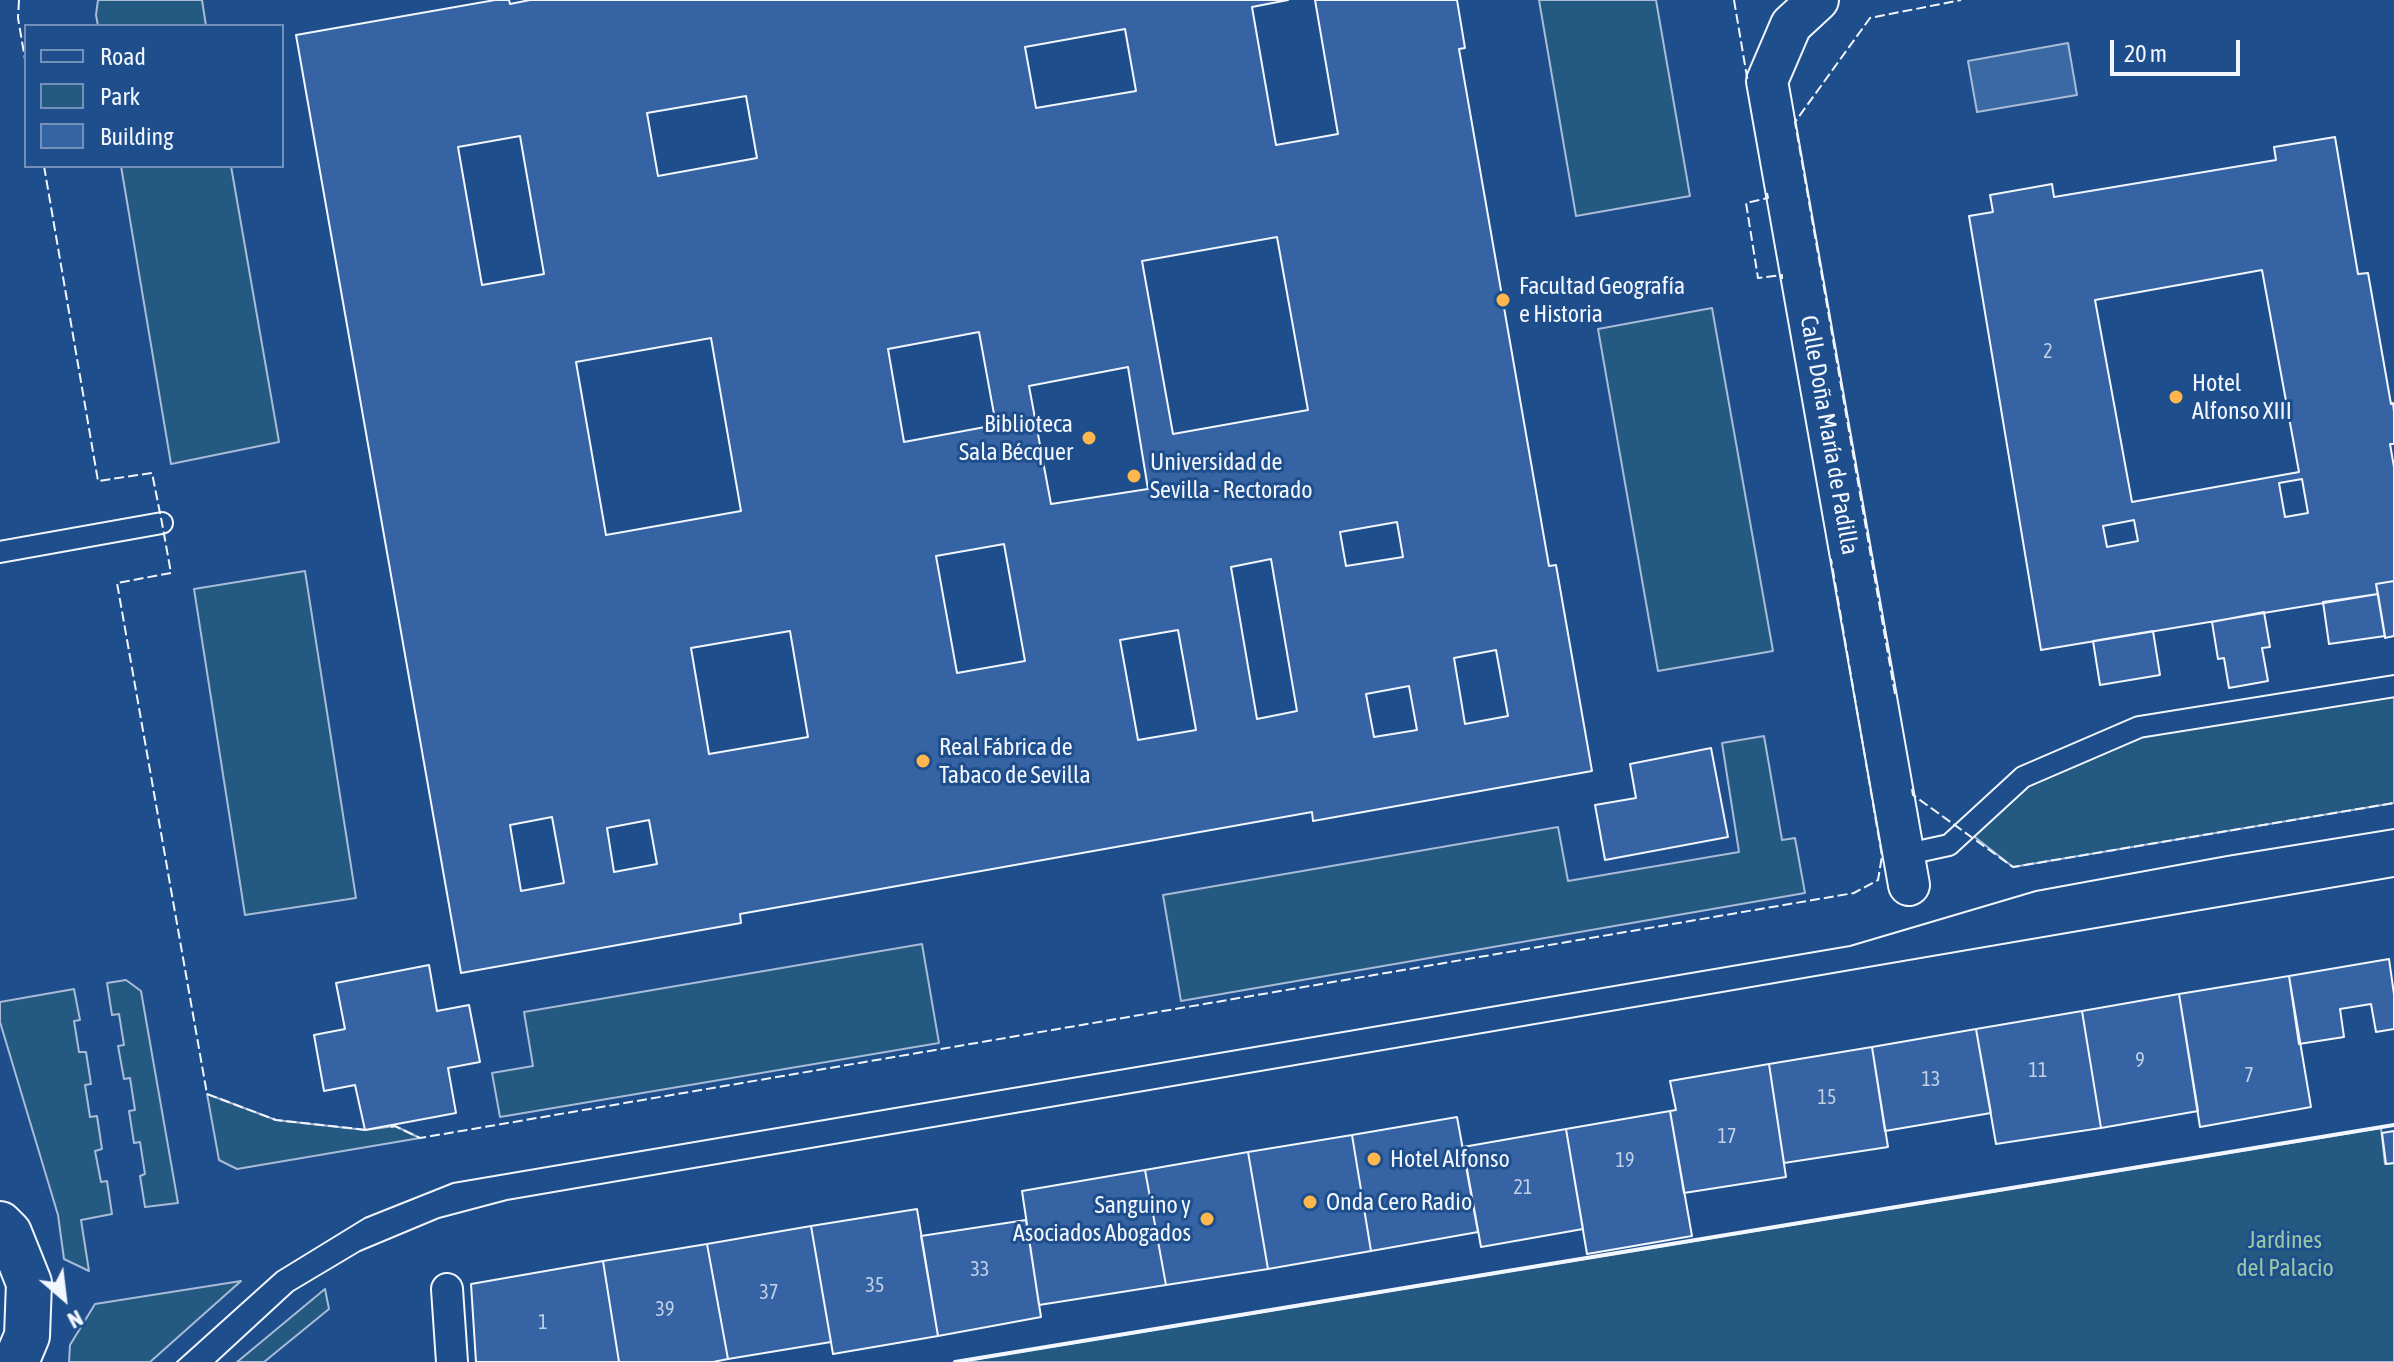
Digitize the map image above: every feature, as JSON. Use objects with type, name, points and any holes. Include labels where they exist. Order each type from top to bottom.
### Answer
[{"type":"main road","points":[[0,1224],[9,1233],[29,1283],[27,1336],[16,1362]]},
{"type":"street","name":"Calle Doña María de Padilla","points":[[1818,0],[1791,25],[1767,81],[1906,870]]},
{"type":"street","points":[[447,1289],[452,1362]]},
{"type":"lane","points":[[0,552],[162,523]]},
{"type":"lane","points":[[1906,870],[1949,845],[2023,777],[2139,727],[2394,686]]},
{"type":"green space","points":[[98,0],[202,0],[206,24],[98,24]]},
{"type":"green space","points":[[1539,0],[1656,0],[1690,196],[1576,216]]},
{"type":"green space","points":[[121,168],[231,168],[279,442],[171,464]]},
{"type":"green space","points":[[1712,308],[1773,651],[1658,671],[1598,329]]},
{"type":"green space","points":[[305,571],[356,898],[245,915],[194,589]]},
{"type":"green space","points":[[2394,686],[2394,803],[2013,867],[1966,830],[2023,777],[2139,727]]},
{"type":"green space","points":[[1764,736],[1782,840],[1795,838],[1805,893],[1181,1001],[1163,895],[1558,827],[1568,881],[1739,852],[1722,743]]},
{"type":"green space","points":[[922,944],[939,1043],[500,1117],[492,1073],[533,1066],[524,1012]]},
{"type":"green space","points":[[126,980],[141,991],[178,1203],[145,1207],[140,1176],[145,1174],[140,1142],[134,1143],[129,1111],[135,1110],[130,1078],[124,1079],[118,1046],[124,1045],[119,1014],[112,1015],[107,983]]},
{"type":"green space","points":[[74,989],[80,1020],[74,1021],[79,1052],[86,1052],[91,1084],[85,1085],[90,1117],[97,1116],[102,1149],[95,1151],[101,1182],[107,1181],[112,1214],[81,1220],[89,1271],[64,1259],[58,1215],[0,1022],[0,1002]]},
{"type":"green space","points":[[207,1094],[276,1120],[365,1130],[395,1126],[420,1138],[237,1169],[219,1160]]},
{"type":"green space","name":"Jardines del Palacio","points":[[2381,1128],[2385,1164],[2394,1163],[2394,1362],[959,1362]]},
{"type":"green space","points":[[241,1281],[150,1362],[69,1362],[70,1345],[95,1304]]},
{"type":"green space","points":[[325,1289],[329,1309],[264,1362],[237,1362]]},
{"type":"shaded area","points":[[2068,43],[2077,95],[1977,112],[1968,61]]},
{"type":"building","name":"Universidad de Sevilla - Rectorado","points":[[495,0],[509,0],[510,4],[530,0],[1288,0],[1252,7],[1276,145],[1338,134],[1315,0],[1457,0],[1465,48],[1459,49],[1549,566],[1556,565],[1592,771],[1313,821],[1312,812],[740,914],[741,923],[461,973],[296,35]],"holes":[[[1125,29],[1136,91],[1036,108],[1025,47]],[[746,96],[757,158],[658,176],[647,113]],[[520,136],[544,274],[482,285],[458,147]],[[1277,237],[1308,410],[1173,434],[1142,261]],[[979,332],[996,425],[904,442],[888,349]],[[711,338],[741,511],[606,535],[576,362]],[[1397,522],[1403,557],[1346,566],[1340,532]],[[1004,544],[1025,661],[957,673],[936,556]],[[1271,559],[1297,711],[1257,719],[1231,567]],[[1178,630],[1196,730],[1138,740],[1120,640]],[[790,631],[808,737],[709,754],[691,648]],[[1496,650],[1508,716],[1465,724],[1454,658]],[[1409,686],[1417,730],[1374,737],[1366,694]],[[552,817],[564,883],[521,891],[510,825]],[[649,820],[657,864],[614,872],[607,828]]]},
{"type":"building","points":[[2335,137],[2358,274],[2368,273],[2393,403],[2394,444],[2390,444],[2394,467],[2394,581],[2376,584],[2378,594],[2041,650],[1969,216],[1993,212],[1990,195],[2052,184],[2054,197],[2276,160],[2274,147]],"holes":[[[2262,270],[2299,472],[2132,502],[2095,300]],[[2302,479],[2308,513],[2285,517],[2279,483]],[[2134,520],[2138,541],[2107,547],[2103,526]]]},
{"type":"building","name":"Biblioteca Sala Bécquer","points":[[1128,367],[1148,489],[1051,504],[1029,386]]},
{"type":"building","points":[[2394,581],[2394,636],[2385,638],[2376,584]]},
{"type":"building","points":[[2378,594],[2385,636],[2329,644],[2323,602]]},
{"type":"building","points":[[2264,612],[2270,647],[2262,648],[2268,681],[2229,688],[2224,658],[2218,659],[2212,622]]},
{"type":"building","points":[[2153,631],[2160,675],[2100,685],[2093,641]]},
{"type":"building","points":[[1711,748],[1728,837],[1605,860],[1595,805],[1636,798],[1630,764]]},
{"type":"building","points":[[2389,959],[2394,994],[2394,1029],[2376,1032],[2371,1004],[2340,1009],[2344,1037],[2299,1044],[2289,976]]},
{"type":"building","points":[[429,965],[437,1011],[469,1005],[480,1062],[448,1068],[456,1113],[365,1130],[355,1085],[324,1091],[314,1035],[345,1029],[336,983]]},
{"type":"building","points":[[2289,976],[2311,1107],[2200,1127],[2179,994]]},
{"type":"building","points":[[2179,994],[2198,1111],[2101,1128],[2082,1011]]},
{"type":"building","points":[[2082,1011],[2101,1128],[1996,1144],[1976,1029]]},
{"type":"building","points":[[1976,1029],[1991,1113],[1885,1131],[1872,1047]]},
{"type":"building","points":[[1872,1047],[1888,1147],[1784,1163],[1769,1064]]},
{"type":"building","points":[[1769,1064],[1786,1177],[1684,1193],[1670,1111],[1676,1110],[1670,1081]]},
{"type":"building","points":[[1670,1111],[1692,1236],[1587,1254],[1566,1129]]},
{"type":"building","points":[[1457,1117],[1478,1232],[1371,1251],[1352,1135]]},
{"type":"building","points":[[1566,1129],[1583,1229],[1481,1247],[1463,1147]]},
{"type":"building","points":[[2394,1131],[2394,1163],[2386,1164],[2382,1133]]},
{"type":"building","name":"Onda Cero Radio","points":[[1352,1135],[1371,1251],[1268,1269],[1248,1152]]},
{"type":"building","name":"Sanguino y Asociados Abogados","points":[[1248,1152],[1268,1269],[1166,1285],[1145,1170]]},
{"type":"building","points":[[1145,1170],[1166,1285],[1039,1305],[1022,1191]]},
{"type":"building","points":[[917,1209],[938,1336],[833,1354],[811,1226]]},
{"type":"building","points":[[1026,1220],[1041,1317],[938,1336],[921,1236]]},
{"type":"building","points":[[811,1226],[831,1342],[728,1359],[707,1244]]},
{"type":"building","points":[[707,1244],[728,1359],[713,1362],[619,1362],[603,1261]]},
{"type":"building","points":[[603,1261],[619,1362],[476,1362],[471,1284]]},
{"type":"tram line","points":[[177,1362],[277,1272],[365,1218],[453,1183],[1850,946],[2036,891],[2394,829]]},
{"type":"tram line","points":[[216,1362],[293,1291],[360,1251],[439,1218],[507,1200],[2394,877]]},
{"type":"fence","points":[[19,0],[18,18],[24,53]]},
{"type":"fence","points":[[1734,0],[1748,83]]},
{"type":"fence","points":[[1895,694],[1795,122],[1870,18],[1961,0]]},
{"type":"fence","points":[[44,168],[98,481],[152,473],[171,573],[117,583],[207,1094],[276,1120],[367,1130]]},
{"type":"fence","points":[[1767,193],[1768,198],[1746,203],[1758,278],[1782,275],[1782,279]]},
{"type":"fence","points":[[391,1127],[420,1138],[1854,893],[1878,880],[1882,856],[1831,559]]},
{"type":"fence","points":[[1912,789],[1913,795],[2013,867],[2394,803]]},
{"type":"wall","points":[[955,1362],[2394,1125]]},
{"type":"place","name":"Facultad Geografía e Historia","points":[[1503,300]]},
{"type":"place","name":"Hotel Alfonso XIII","points":[[2176,397]]},
{"type":"place","name":"Biblioteca Sala Bécquer","points":[[1089,438]]},
{"type":"place","name":"Universidad de Sevilla - Rectorado","points":[[1134,476]]},
{"type":"place","name":"Real Fábrica de Tabaco de Sevilla","points":[[923,761]]},
{"type":"place","name":"Hotel Alfonso","points":[[1374,1159]]},
{"type":"place","name":"Onda Cero Radio","points":[[1310,1202]]},
{"type":"place","name":"Sanguino y Asociados Abogados","points":[[1207,1219]]}]
